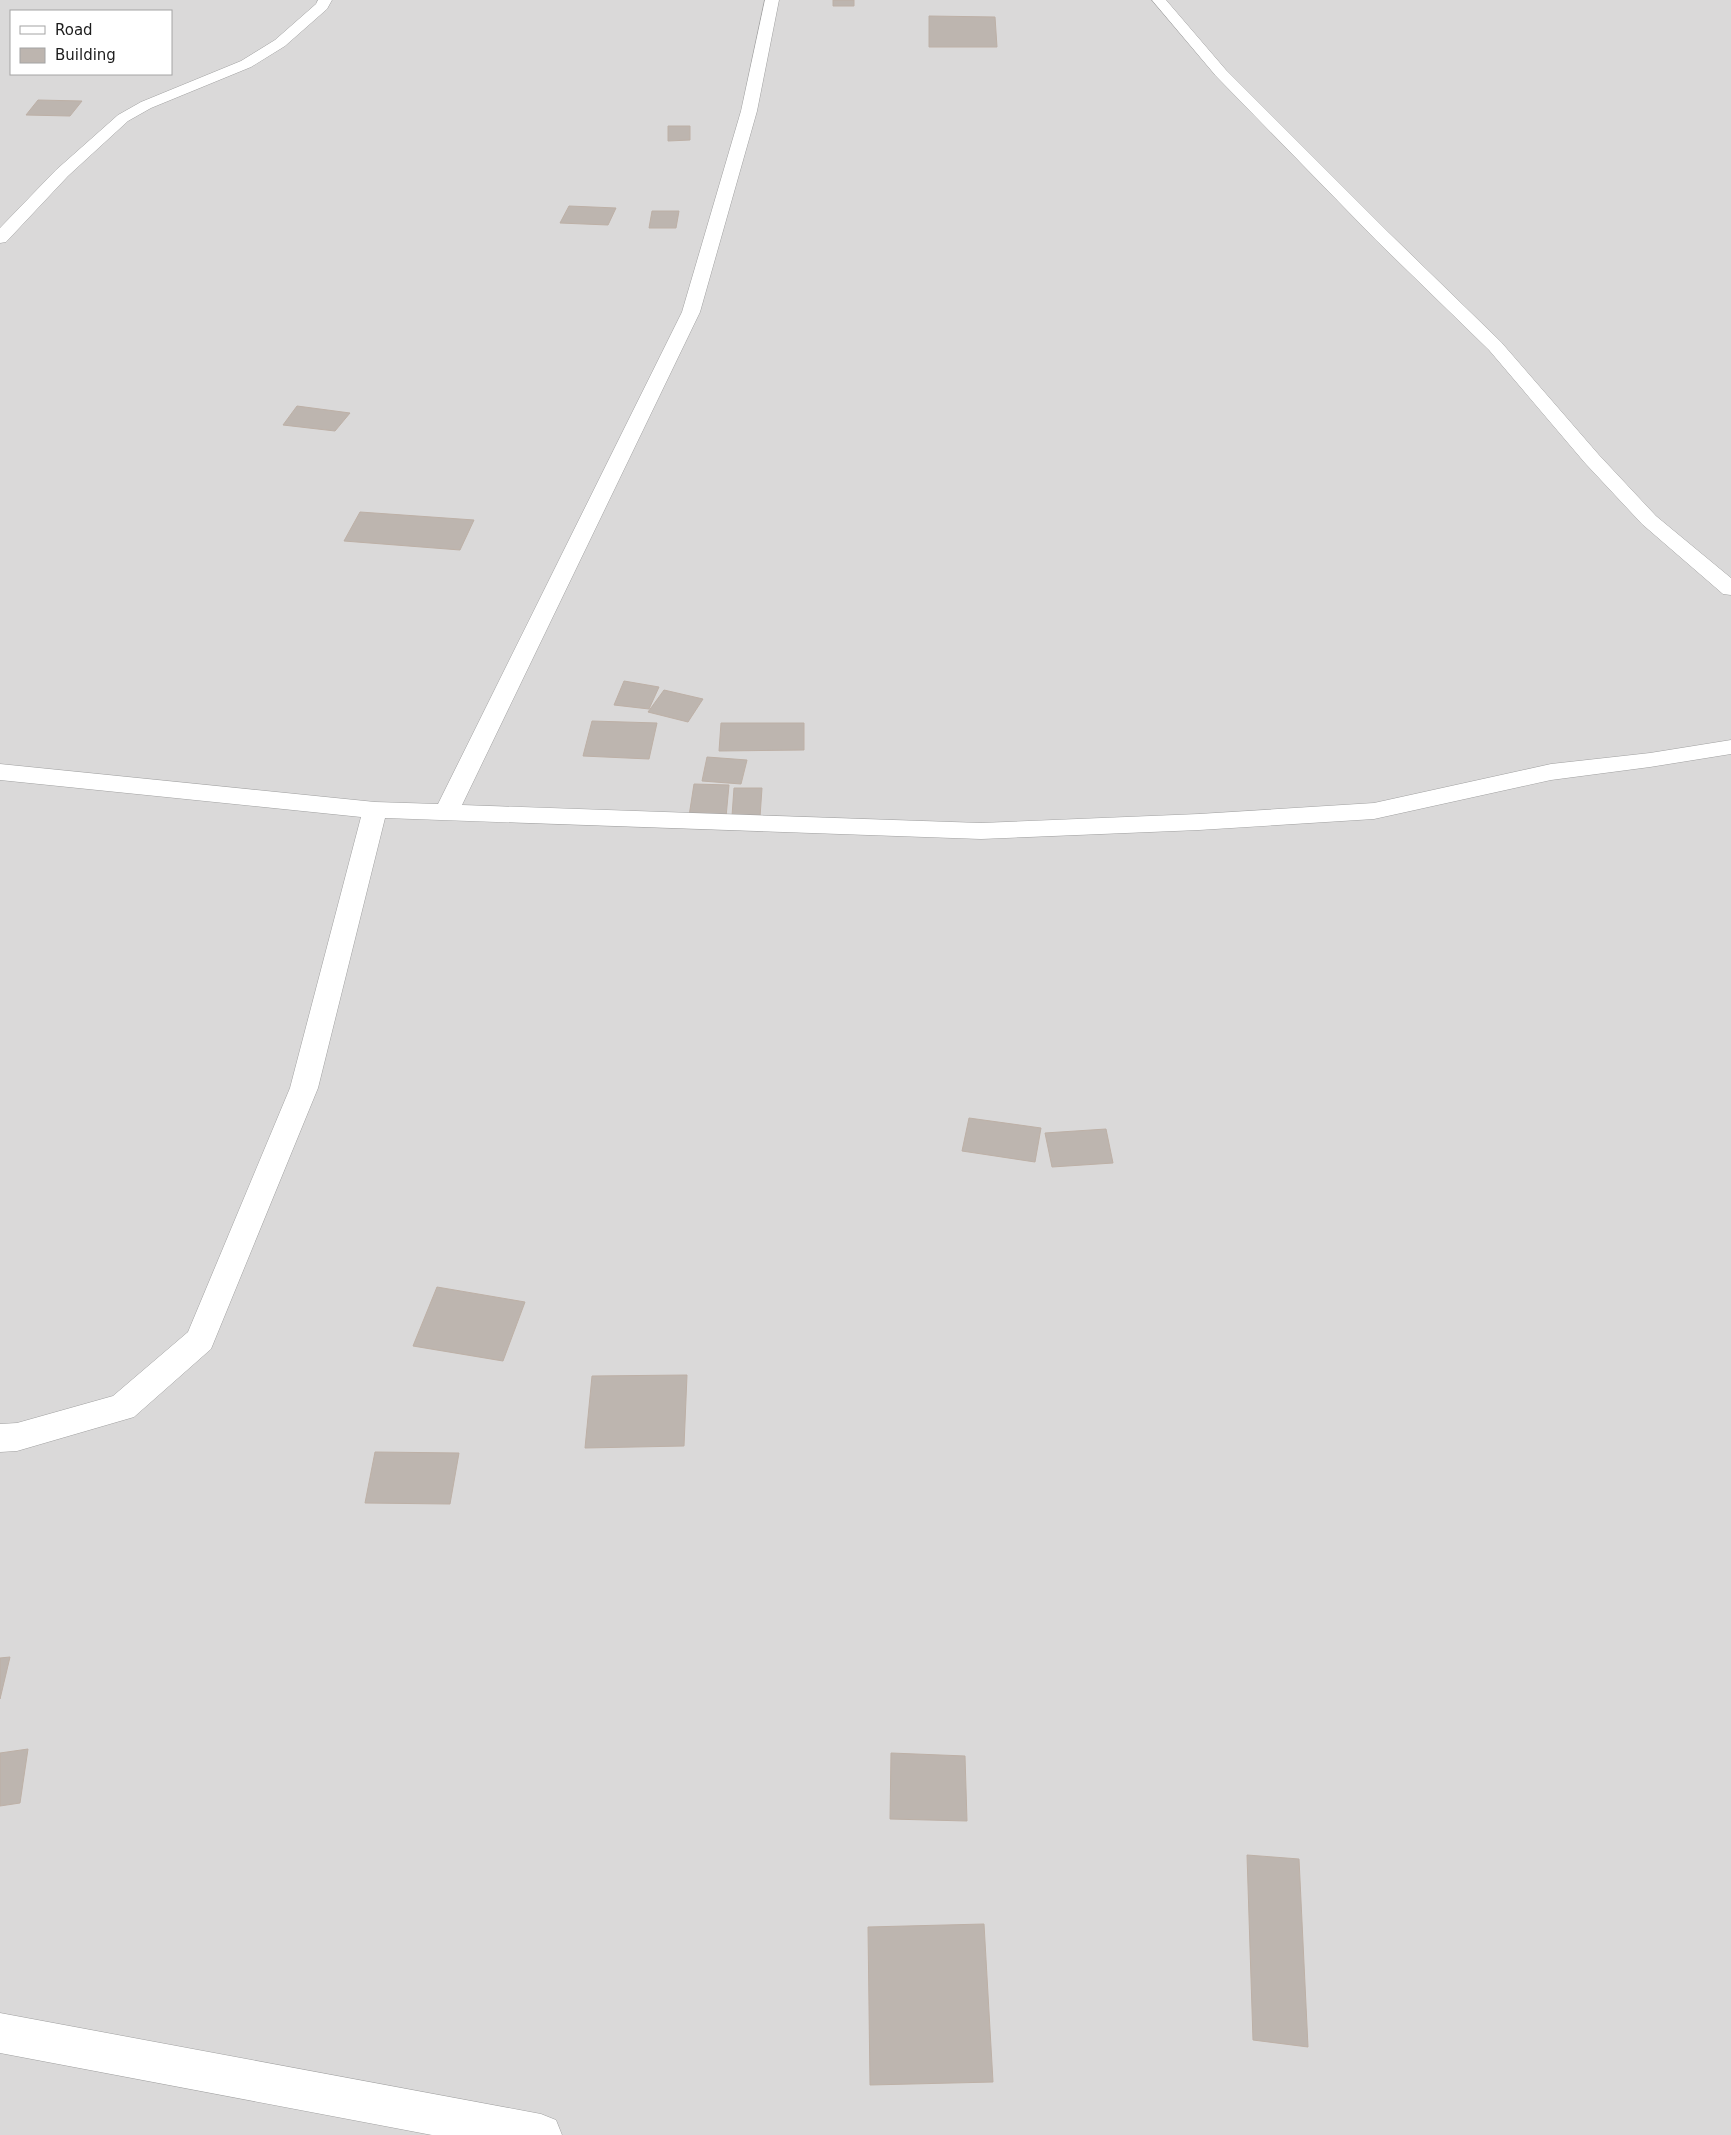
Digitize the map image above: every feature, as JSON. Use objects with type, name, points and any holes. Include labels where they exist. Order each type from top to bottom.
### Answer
[{"type":"street","points":[[0,238],[62,173],[123,118],[146,105],[246,64],[280,43],[322,6],[325,0]]},
{"type":"street","points":[[446,812],[691,312],[750,111],[772,0]]},
{"type":"street","points":[[1159,0],[1221,73],[1494,346],[1592,459],[1649,520],[1731,589]]},
{"type":"street","points":[[0,772],[375,810],[981,830],[1199,822],[1374,811],[1551,772],[1650,760],[1731,747]]},
{"type":"street","points":[[0,1438],[17,1437],[123,1407],[200,1340],[304,1088],[375,810]]},
{"type":"street","points":[[0,2033],[540,2135]]},
{"type":"shaded area","points":[[0,0],[1731,0],[1731,2135],[0,2135]]},
{"type":"building","points":[[833,0],[854,0],[854,6],[833,6]]},
{"type":"building","points":[[929,16],[995,17],[997,47],[929,47]]},
{"type":"building","points":[[38,100],[82,101],[70,116],[26,115]]},
{"type":"building","points":[[668,126],[690,126],[690,140],[668,141]]},
{"type":"building","points":[[569,206],[616,208],[608,225],[560,223]]},
{"type":"building","points":[[652,211],[679,211],[676,228],[649,228]]},
{"type":"building","points":[[297,406],[350,413],[335,431],[283,425]]},
{"type":"building","points":[[360,512],[474,520],[460,550],[344,541]]},
{"type":"building","points":[[624,681],[659,687],[649,709],[614,705]]},
{"type":"building","points":[[664,690],[703,699],[688,722],[648,712]]},
{"type":"building","points":[[592,721],[657,723],[649,759],[583,756]]},
{"type":"building","points":[[721,723],[804,723],[804,750],[719,751]]},
{"type":"building","points":[[707,757],[747,760],[741,784],[702,781]]},
{"type":"building","points":[[694,784],[729,785],[726,817],[689,816]]},
{"type":"building","points":[[734,788],[762,788],[760,817],[732,816]]},
{"type":"building","points":[[969,1118],[1041,1128],[1035,1162],[962,1151]]},
{"type":"building","points":[[1106,1129],[1113,1163],[1052,1167],[1045,1133]]},
{"type":"building","points":[[437,1287],[525,1302],[503,1361],[413,1346]]},
{"type":"building","points":[[687,1375],[684,1446],[585,1448],[592,1376]]},
{"type":"building","points":[[375,1452],[459,1453],[450,1504],[365,1503]]},
{"type":"building","points":[[10,1657],[0,1699],[0,1658]]},
{"type":"building","points":[[28,1749],[20,1803],[0,1806],[0,1753]]},
{"type":"building","points":[[891,1753],[965,1756],[967,1821],[890,1819]]},
{"type":"building","points":[[1247,1855],[1299,1859],[1308,2047],[1253,2040]]},
{"type":"building","points":[[984,1924],[993,2082],[870,2085],[868,1927]]}]
